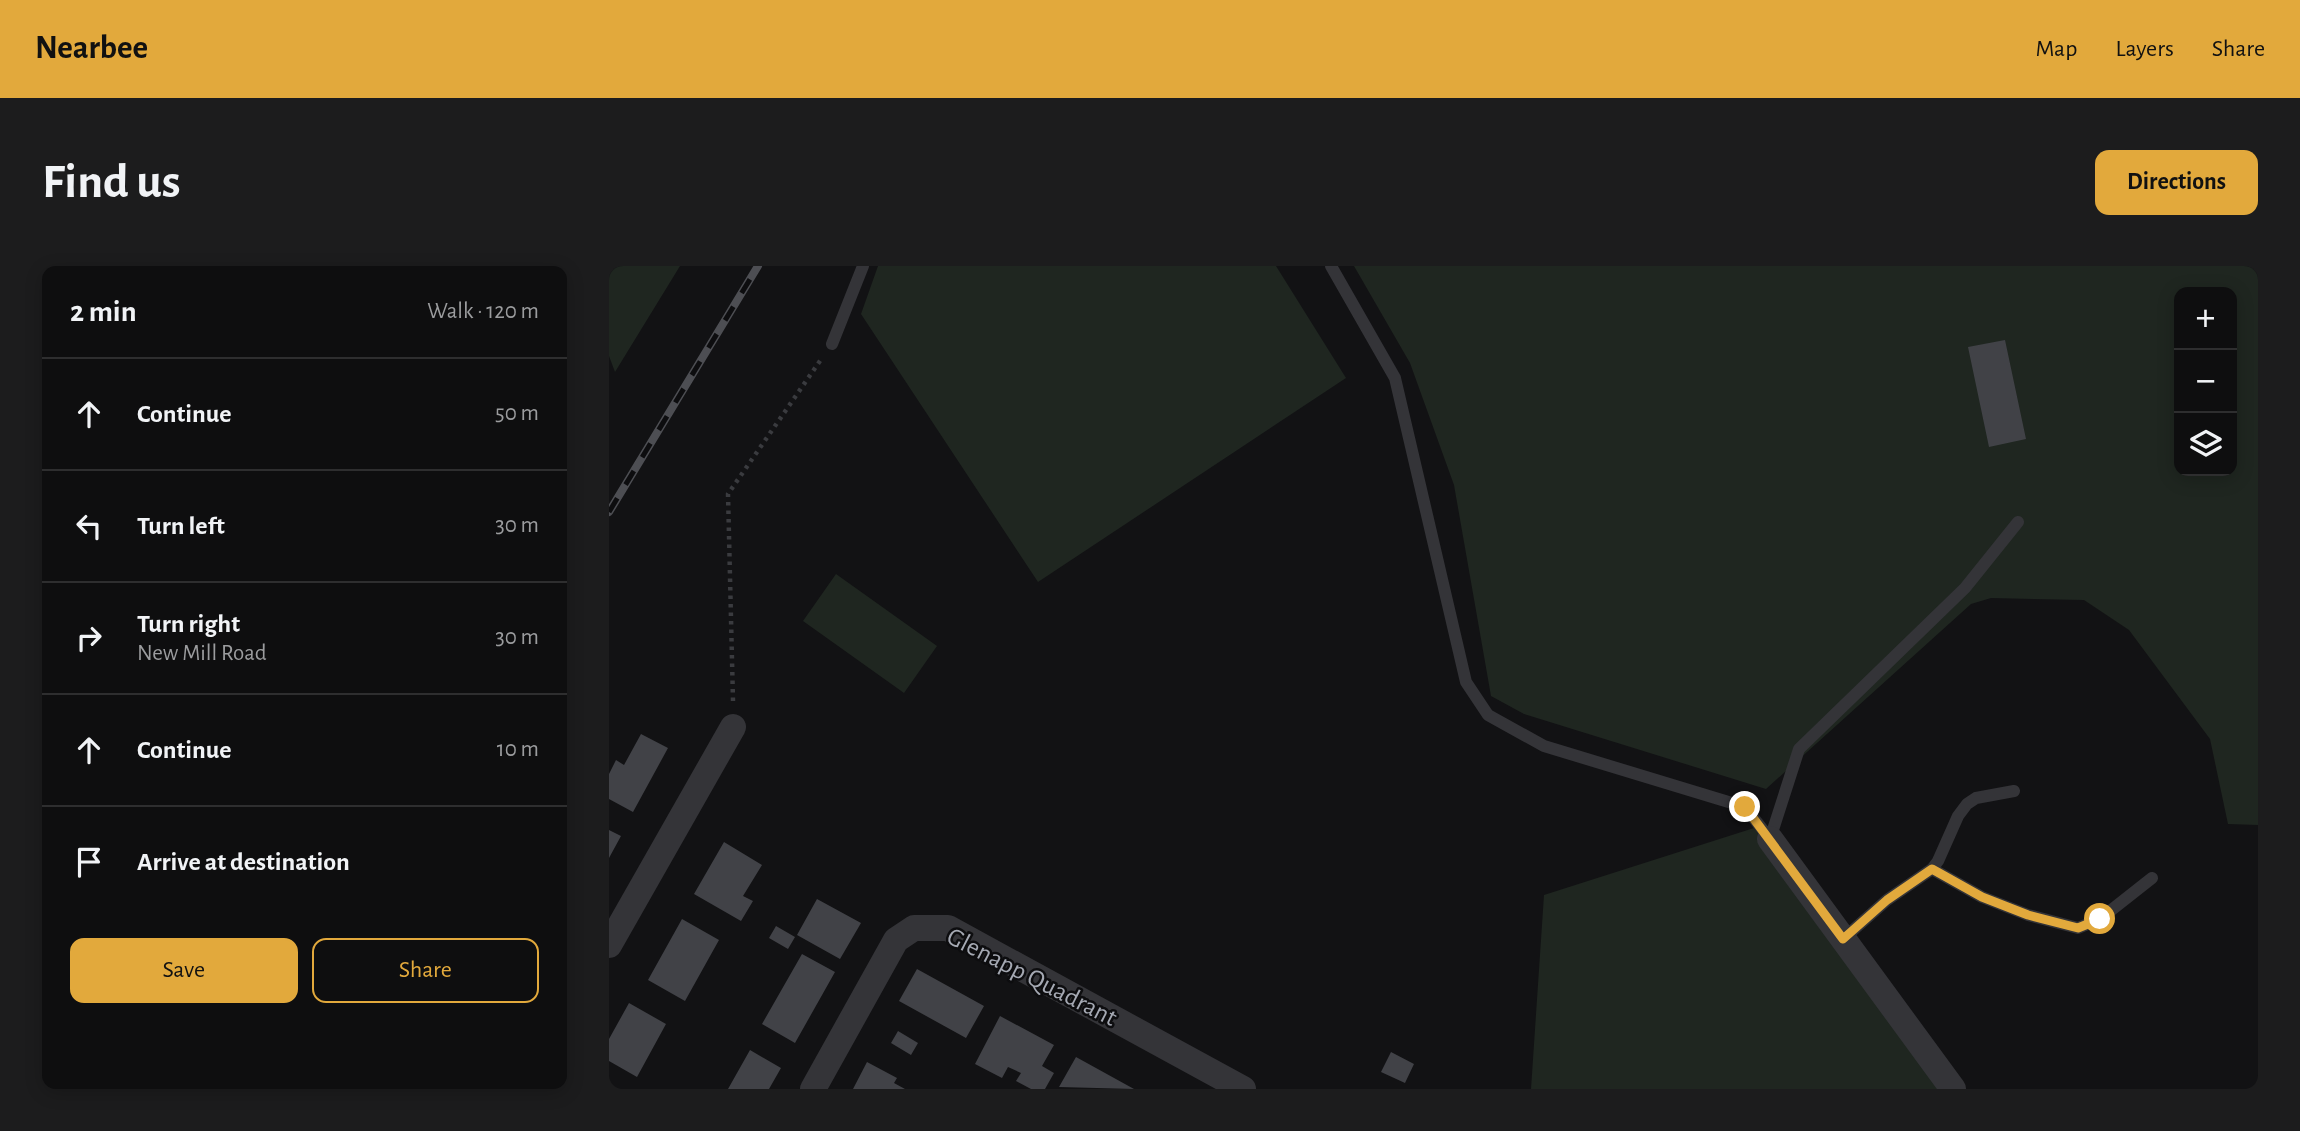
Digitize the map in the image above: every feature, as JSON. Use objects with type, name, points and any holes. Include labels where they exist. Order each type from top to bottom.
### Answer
[{"type":"street","points":[[609,945],[733,727]]},
{"type":"street","points":[[1770,839],[1953,1089]]},
{"type":"street","name":"Glenapp Quadrant","points":[[813,1089],[896,940],[914,928],[948,928],[1243,1089]]},
{"type":"lane","points":[[832,344],[863,266]]},
{"type":"lane","points":[[1331,266],[1395,378],[1465,682],[1488,715],[1544,746],[1745,807],[1770,839]]},
{"type":"lane","points":[[1770,839],[1799,749],[1965,589],[2018,522]]},
{"type":"lane","points":[[1843,939],[1887,900],[1932,869],[1958,816],[1968,804],[1976,798],[2014,791]]},
{"type":"lane","points":[[1932,869],[1982,897],[2028,915],[2078,928],[2100,919],[2152,878]]},
{"type":"path","points":[[733,727],[728,494],[832,344]]},
{"type":"shaded area","points":[[609,266],[680,266],[615,372],[609,356]]},
{"type":"shaded area","points":[[878,266],[1276,266],[1346,378],[1038,582],[861,314]]},
{"type":"shaded area","points":[[1354,266],[2258,266],[2258,825],[2228,824],[2210,739],[2129,630],[2084,600],[1991,598],[1971,604],[1766,789],[1524,714],[1491,696],[1454,485],[1410,363]]},
{"type":"shaded area","points":[[836,574],[937,646],[904,693],[803,621]]},
{"type":"shaded area","points":[[1754,828],[1939,1089],[1531,1089],[1544,895]]},
{"type":"building","points":[[2005,340],[2026,439],[1989,447],[1968,347]]},
{"type":"building","points":[[641,734],[668,748],[633,812],[609,799],[609,774],[616,760],[624,765]]},
{"type":"building","points":[[609,830],[621,836],[609,858]]},
{"type":"building","points":[[724,842],[762,865],[743,896],[753,901],[741,921],[694,894]]},
{"type":"building","points":[[817,899],[861,923],[840,959],[797,935]]},
{"type":"building","points":[[682,919],[719,940],[685,1001],[648,980]]},
{"type":"building","points":[[776,926],[795,937],[788,949],[769,938]]},
{"type":"building","points":[[802,954],[835,972],[795,1043],[762,1024]]},
{"type":"building","points":[[917,969],[984,1006],[966,1038],[899,1001]]},
{"type":"building","points":[[629,1003],[666,1024],[637,1077],[609,1061],[609,1039]]},
{"type":"building","points":[[1000,1016],[1054,1045],[1042,1066],[1054,1073],[1045,1089],[1031,1089],[1016,1081],[1021,1073],[1008,1067],[1002,1078],[975,1064]]},
{"type":"building","points":[[898,1031],[918,1043],[911,1055],[891,1043]]},
{"type":"building","points":[[750,1050],[781,1068],[769,1089],[728,1089]]},
{"type":"building","points":[[1391,1052],[1414,1064],[1405,1083],[1381,1072]]},
{"type":"building","points":[[1076,1057],[1134,1089],[1059,1087]]},
{"type":"building","points":[[867,1062],[897,1078],[894,1083],[905,1089],[853,1089]]},
{"type":"railway","points":[[609,512],[758,266]]},
{"type":"route","points":[[1745,807],[1843,939],[1887,900],[1932,869],[1982,897],[2028,915],[2078,928],[2100,919]]}]
